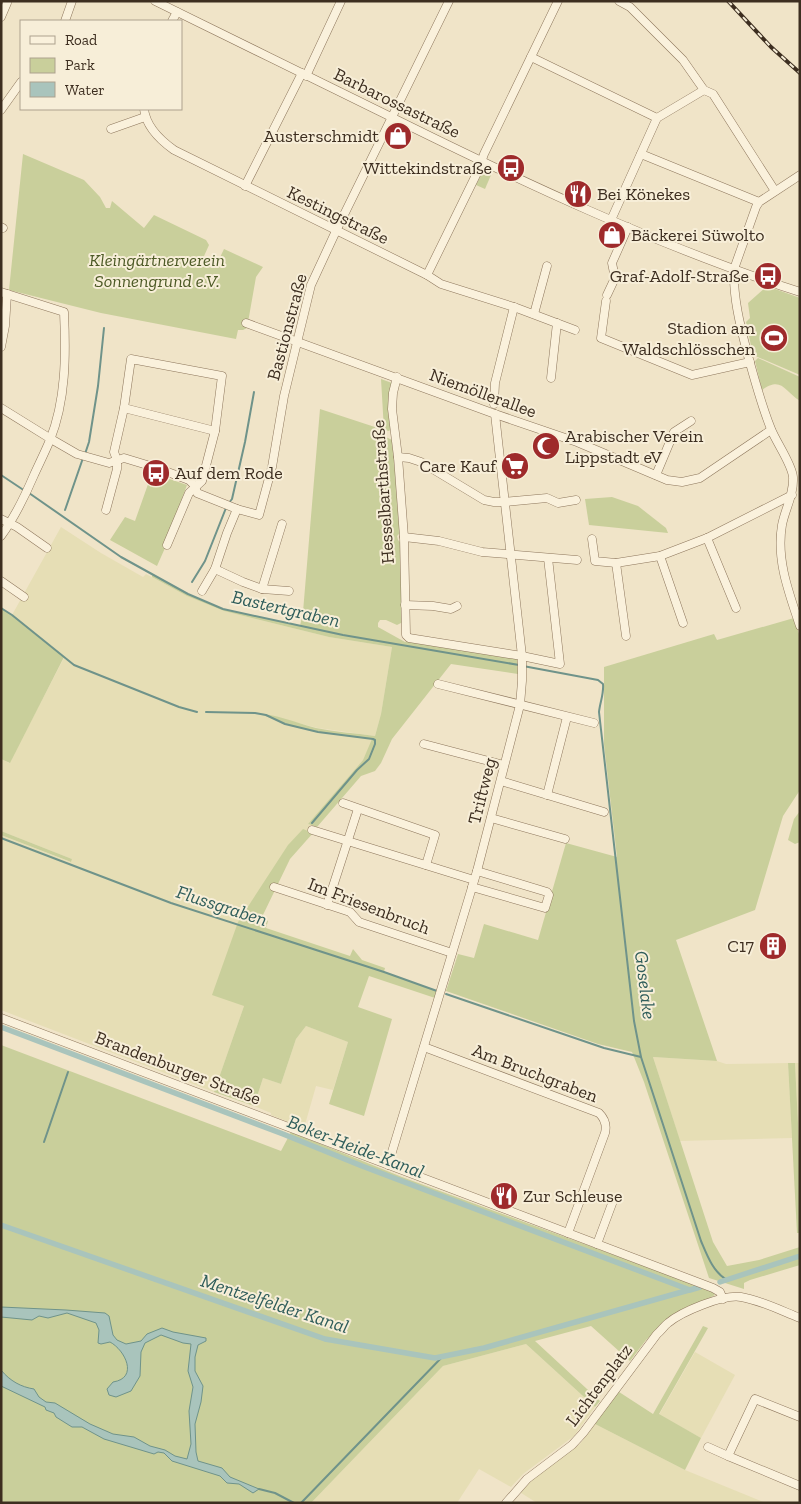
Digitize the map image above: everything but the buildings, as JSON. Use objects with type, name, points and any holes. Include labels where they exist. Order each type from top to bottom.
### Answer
[{"type":"street","points":[[65,20],[72,1]]},
{"type":"street","name":"Barbarossastraße","points":[[155,1],[576,206],[734,269],[800,292]]},
{"type":"street","points":[[245,186],[341,1]]},
{"type":"street","name":"Bastionstraße","points":[[230,506],[259,515],[272,467],[284,396],[311,285],[449,1]]},
{"type":"street","points":[[427,275],[558,1]]},
{"type":"street","points":[[619,1],[630,7],[683,60],[704,90],[713,94],[775,191]]},
{"type":"street","points":[[1,17],[7,3]]},
{"type":"street","points":[[173,20],[177,12]]},
{"type":"street","points":[[531,57],[657,118]]},
{"type":"street","points":[[1,110],[20,83]]},
{"type":"street","points":[[611,220],[657,118],[704,90]]},
{"type":"street","name":"Kestingstraße","points":[[111,129],[144,113],[154,131],[174,150],[245,186],[427,275],[441,284],[514,307],[575,330]]},
{"type":"street","points":[[641,154],[759,202]]},
{"type":"street","points":[[800,175],[759,202],[734,269],[734,293],[750,362],[771,430],[793,476],[792,495],[782,524],[779,549],[783,574],[800,626]]},
{"type":"street","points":[[628,227],[612,263],[615,278],[606,298],[601,338],[692,375],[750,362]]},
{"type":"street","points":[[534,314],[547,266]]},
{"type":"street","points":[[1,347],[5,326],[4,293],[64,312],[66,349],[58,412],[50,439],[27,492],[10,524],[1,536]]},
{"type":"street","points":[[494,404],[494,382],[514,307]]},
{"type":"street","name":"Niemöllerallee","points":[[246,323],[577,442],[667,480],[682,482],[700,478],[771,430]]},
{"type":"street","points":[[551,378],[557,323]]},
{"type":"street","points":[[106,510],[117,469],[117,460],[114,452],[124,408],[131,359],[222,376],[214,431],[202,481],[189,493],[167,545]]},
{"type":"street","name":"Hesselbarthstraße","points":[[397,377],[392,409],[398,457],[404,538],[406,635],[409,638],[522,662]]},
{"type":"street","points":[[1,408],[50,439],[83,455],[109,463],[124,458],[157,468],[189,480],[195,486],[198,493],[230,506],[227,534],[215,569],[202,590]]},
{"type":"street","points":[[124,408],[214,431]]},
{"type":"street","name":"Triftweg","points":[[388,1165],[477,871],[520,705],[522,662],[495,414]]},
{"type":"street","points":[[656,475],[674,432],[692,421]]},
{"type":"street","points":[[398,457],[421,462],[484,500],[494,502],[547,498],[558,502],[576,500]]},
{"type":"street","points":[[592,540],[594,561],[616,564],[660,556],[707,538],[792,495]]},
{"type":"street","points":[[1,519],[47,548]]},
{"type":"street","points":[[262,589],[282,524]]},
{"type":"street","points":[[404,538],[439,541],[482,552],[576,560]]},
{"type":"street","points":[[707,538],[736,608]]},
{"type":"street","points":[[660,556],[683,623]]},
{"type":"street","points":[[522,662],[560,664],[548,558]]},
{"type":"street","points":[[616,564],[626,636]]},
{"type":"street","points":[[215,569],[262,589],[289,591]]},
{"type":"street","points":[[1,580],[24,597]]},
{"type":"street","points":[[405,605],[451,609],[457,606]]},
{"type":"street","points":[[438,684],[594,723]]},
{"type":"street","points":[[547,795],[567,717]]},
{"type":"street","points":[[424,744],[504,765]]},
{"type":"street","points":[[500,781],[604,812]]},
{"type":"street","points":[[343,803],[435,835],[426,865]]},
{"type":"street","points":[[327,905],[358,809]]},
{"type":"street","points":[[491,818],[565,839]]},
{"type":"street","points":[[312,830],[426,865],[473,884],[545,908],[547,892],[477,871]]},
{"type":"street","name":"Im Friesenbruch","points":[[274,887],[350,912],[360,922],[452,953]]},
{"type":"street","name":"Brandenburger Straße","points":[[1,1018],[713,1288],[720,1292],[723,1298]]},
{"type":"street","name":"Am Bruchgraben","points":[[424,1047],[599,1113],[602,1116],[606,1126],[605,1133],[568,1233]]},
{"type":"street","points":[[597,1244],[613,1201]]},
{"type":"street","points":[[723,1298],[739,1296],[747,1298],[800,1318]]},
{"type":"street","name":"Lichtenplatz","points":[[506,1503],[527,1479],[572,1445],[647,1347],[668,1323],[694,1308],[723,1298]]},
{"type":"street","points":[[728,1456],[755,1399],[800,1417]]},
{"type":"street","points":[[708,1447],[800,1486]]},
{"type":"shaded area","points":[[61,527],[143,577],[146,574],[187,596],[224,611],[329,637],[392,647],[381,714],[375,736],[318,728],[261,714],[285,724],[318,732],[373,739],[363,760],[308,824],[312,826],[308,831],[303,830],[238,922],[236,930],[244,1006],[214,1092],[1,1010],[1,835],[70,862],[72,859],[1,831],[1,759],[9,763],[64,658],[12,615]]},
{"type":"shaded area","points":[[306,1026],[348,1042],[333,1090],[316,1086],[304,1128],[254,1106],[263,1078],[281,1084],[296,1039]]},
{"type":"shaded area","points":[[653,1057],[717,1061],[726,1064],[788,1063],[792,1138],[680,1141]]},
{"type":"shaded area","points":[[795,1063],[800,1063],[800,1164]]},
{"type":"shaded area","points":[[526,1344],[595,1407],[574,1436],[523,1474],[511,1487],[479,1469],[457,1503],[311,1503],[443,1366]]},
{"type":"shaded area","points":[[695,1352],[735,1375],[701,1438],[659,1415]]},
{"type":"shaded area","points":[[595,1424],[685,1470],[766,1503],[537,1503],[518,1491],[530,1480],[580,1444]]},
{"type":"green space","name":"Kleingärtnerverein Sonnengrund e.V.","points":[[23,154],[84,180],[100,197],[106,208],[110,208],[112,201],[144,228],[154,215],[206,240],[209,245],[200,265],[215,268],[224,249],[263,267],[256,277],[247,328],[238,330],[236,339],[101,313],[9,290]]},
{"type":"green space","points":[[483,172],[491,175],[485,189],[476,185]]},
{"type":"green space","name":"Stadion am Waldschlösschen","points":[[767,286],[800,298],[800,375],[753,355],[746,322],[750,318],[748,303]]},
{"type":"green space","points":[[758,358],[800,377],[800,401],[779,385],[774,384],[762,390],[755,361]]},
{"type":"green space","points":[[381,379],[392,383],[391,429],[389,431],[384,430]]},
{"type":"green space","points":[[320,409],[384,430],[384,436],[392,440],[401,532],[397,536],[401,543],[403,622],[397,625],[386,620],[380,620],[378,627],[405,642],[517,659],[518,674],[451,664],[392,739],[381,763],[375,771],[361,776],[317,827],[308,824],[363,760],[372,739],[292,726],[255,713],[330,731],[375,736],[381,714],[392,647],[329,637],[224,611],[187,596],[152,577],[152,575],[188,594],[223,609],[300,626],[303,612]]},
{"type":"green space","points":[[152,473],[187,485],[157,566],[110,540],[125,517],[135,521]]},
{"type":"green space","points":[[612,497],[638,506],[666,528],[668,533],[589,525],[585,499]]},
{"type":"green space","points":[[1,608],[64,657],[10,763],[1,759]]},
{"type":"green space","points":[[794,618],[800,637],[800,790],[783,816],[755,910],[676,940],[717,1061],[653,1057],[713,1242],[727,1266],[759,1260],[800,1247],[800,1265],[750,1280],[744,1283],[744,1289],[709,1278],[644,1082],[632,1052],[598,1044],[446,991],[458,954],[474,958],[484,924],[538,940],[566,843],[617,857],[604,744],[604,667],[714,634],[717,640]]},
{"type":"green space","points":[[800,811],[800,842],[795,844],[788,840],[794,819]]},
{"type":"green space","points":[[303,829],[313,833],[290,859],[262,917],[268,921],[266,928],[350,956],[353,949],[362,960],[385,968],[384,972],[437,991],[435,998],[369,976],[358,1007],[392,1019],[364,1116],[329,1104],[348,1042],[306,1026],[296,1039],[281,1084],[263,1078],[254,1106],[214,1092],[244,1006],[212,995],[238,922],[288,845]]},
{"type":"green space","points":[[1,831],[72,859],[71,862],[1,835]]},
{"type":"green space","points":[[1,1045],[281,1151],[291,1132],[402,1177],[712,1291],[715,1295],[672,1317],[646,1340],[630,1361],[591,1326],[535,1341],[600,1401],[595,1407],[526,1344],[443,1366],[311,1503],[1,1503]]},
{"type":"green space","points":[[788,1063],[795,1063],[800,1164],[800,1233],[797,1233]]},
{"type":"green space","points":[[703,1326],[708,1328],[659,1414],[701,1438],[685,1470],[595,1424],[616,1390],[653,1414]]},
{"type":"water","points":[[1,1307],[105,1313],[109,1316],[113,1335],[117,1340],[126,1344],[141,1341],[147,1334],[162,1328],[206,1338],[206,1341],[198,1345],[195,1357],[195,1371],[203,1386],[195,1424],[198,1461],[222,1468],[230,1477],[259,1489],[253,1493],[239,1484],[227,1483],[220,1476],[172,1461],[164,1453],[158,1452],[154,1454],[104,1439],[82,1427],[72,1427],[56,1417],[54,1413],[46,1410],[45,1407],[1,1386],[1,1370],[16,1383],[34,1389],[39,1397],[46,1402],[55,1403],[90,1424],[113,1434],[134,1437],[150,1446],[187,1459],[191,1444],[189,1411],[193,1387],[188,1371],[191,1344],[161,1335],[145,1343],[141,1352],[140,1376],[131,1391],[116,1397],[109,1395],[107,1389],[113,1382],[126,1375],[127,1364],[116,1346],[110,1342],[98,1343],[99,1330],[96,1323],[67,1313],[48,1318],[39,1316],[32,1320],[1,1317]]},
{"type":"waterway","points":[[85,454],[89,442],[98,386],[104,328]]},
{"type":"waterway","points":[[228,504],[232,499],[254,392]]},
{"type":"waterway","points":[[65,510],[83,458]]},
{"type":"waterway","name":"Bastertgraben","points":[[1,475],[25,491]]},
{"type":"waterway","name":"Bastertgraben","points":[[29,493],[121,557],[188,594],[223,609],[343,635],[519,665]]},
{"type":"waterway","points":[[192,582],[205,561],[226,508]]},
{"type":"waterway","points":[[1,608],[74,665],[179,707],[197,712]]},
{"type":"waterway","name":"Goselake","points":[[523,666],[598,680],[603,684],[599,712],[634,1021],[641,1057],[701,1241],[714,1268],[727,1280]]},
{"type":"waterway","points":[[206,712],[255,713],[266,715],[285,724],[318,732],[375,740],[369,759],[357,770],[312,823]]},
{"type":"waterway","name":"Flussgraben","points":[[1,838],[171,903],[437,991]]},
{"type":"waterway","name":"Flussgraben","points":[[446,994],[604,1048],[641,1057]]},
{"type":"waterway","name":"Boker-Heide-Kanal","points":[[1,1027],[690,1290],[700,1287]]},
{"type":"waterway","points":[[44,1142],[68,1072]]},
{"type":"waterway","name":"Mentzelfelder Kanal","points":[[1,1225],[325,1339],[435,1358],[484,1348],[689,1290]]},
{"type":"waterway","name":"Boker-Heide-Kanal","points":[[720,1282],[800,1256]]},
{"type":"waterway","points":[[301,1503],[444,1355]]},
{"type":"waterway","points":[[259,1489],[275,1493],[294,1503]]},
{"type":"railway","points":[[728,1],[771,47],[800,73]]},
{"type":"place","name":"Austerschmidt","points":[[398,136]]},
{"type":"place","name":"Wittekindstraße","points":[[511,168]]},
{"type":"place","name":"Bei Könekes","points":[[578,194]]},
{"type":"place","name":"Bäckerei Süwolto","points":[[612,235]]},
{"type":"place","name":"Graf-Adolf-Straße","points":[[768,276]]},
{"type":"place","name":"Stadion am Waldschlösschen","points":[[774,338]]},
{"type":"place","name":"Arabischer Verein Lippstadt eV","points":[[546,446]]},
{"type":"place","name":"Care Kauf","points":[[515,466]]},
{"type":"place","name":"Auf dem Rode","points":[[156,473]]},
{"type":"place","name":"C17","points":[[773,946]]},
{"type":"place","name":"Zur Schleuse","points":[[504,1196]]}]
